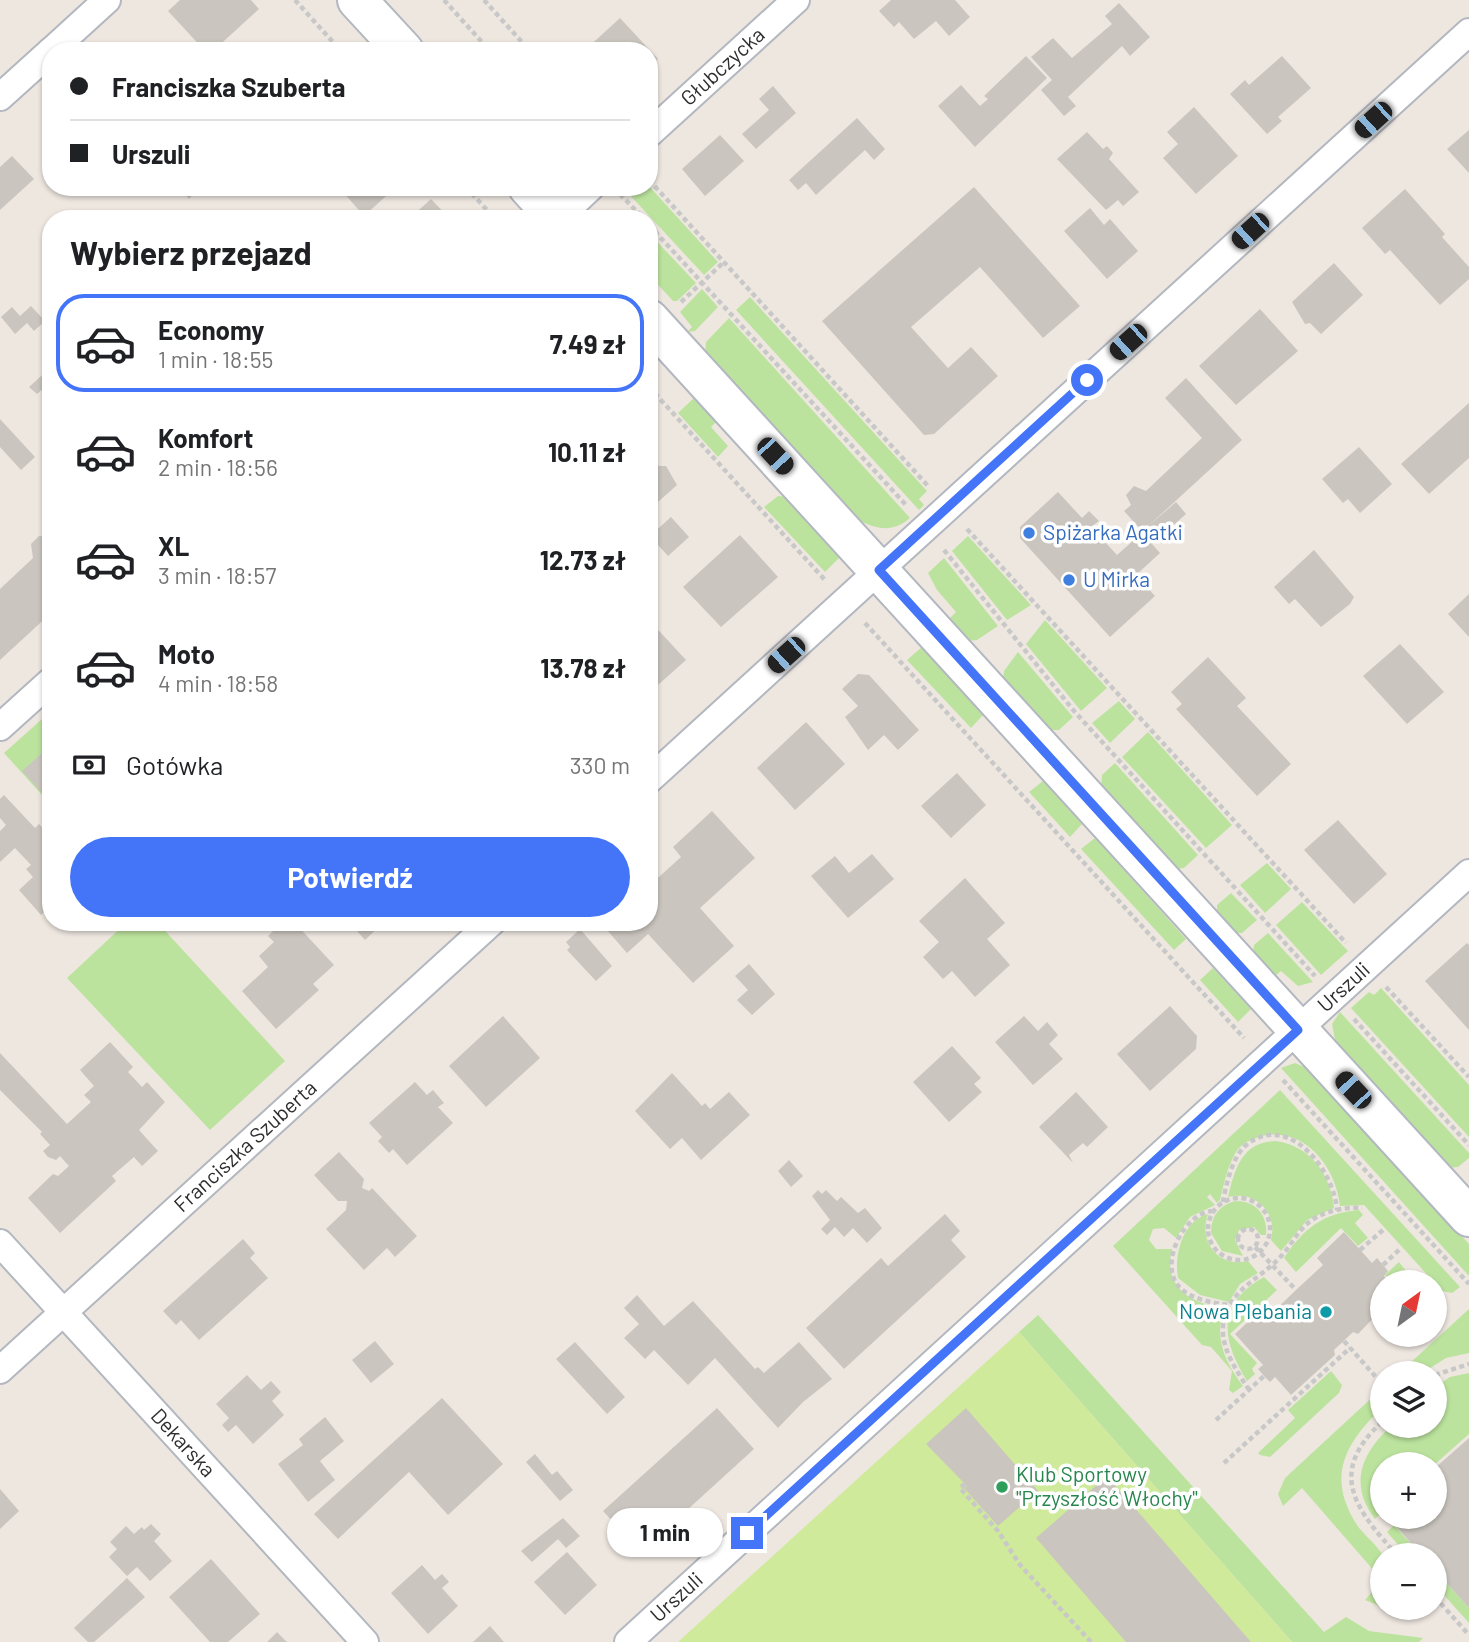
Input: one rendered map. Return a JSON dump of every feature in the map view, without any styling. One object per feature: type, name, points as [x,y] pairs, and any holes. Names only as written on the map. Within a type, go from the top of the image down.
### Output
[{"type":"street","points":[[61,42],[107,0]]},
{"type":"street","points":[[357,0],[396,42]]},
{"type":"street","name":"Głubczycka","points":[[658,126],[796,0]]},
{"type":"street","points":[[658,771],[1469,32]]},
{"type":"street","points":[[0,97],[42,59]]},
{"type":"street","points":[[536,196],[549,210]]},
{"type":"street","points":[[567,210],[581,196]]},
{"type":"street","points":[[661,315],[879,570],[1469,1217]]},
{"type":"street","points":[[0,727],[42,689]]},
{"type":"street","name":"Urszuli","points":[[628,1642],[1469,873]]},
{"type":"street","name":"Franciszka Szuberta","points":[[0,1370],[482,931]]},
{"type":"street","name":"Dekarska","points":[[0,1243],[365,1642]]},
{"type":"path","points":[[295,0],[333,42]]},
{"type":"path","points":[[444,0],[482,42]]},
{"type":"path","points":[[484,0],[522,42]]},
{"type":"path","points":[[658,190],[923,480],[934,497]]},
{"type":"path","points":[[475,196],[487,210]]},
{"type":"path","points":[[623,196],[636,210]]},
{"type":"path","points":[[658,235],[915,514]]},
{"type":"path","points":[[661,315],[724,262]]},
{"type":"path","points":[[658,397],[829,584]]},
{"type":"path","points":[[962,526],[969,530],[1354,952]]},
{"type":"path","points":[[961,538],[969,530]]},
{"type":"path","points":[[940,545],[1067,703],[1320,981]]},
{"type":"path","points":[[938,558],[953,545]]},
{"type":"path","points":[[858,615],[1248,1043]]},
{"type":"path","points":[[1381,981],[1469,1077]]},
{"type":"path","points":[[1345,1008],[1469,1145]]},
{"type":"path","points":[[1276,1073],[1469,1284]]},
{"type":"path","points":[[1223,1202],[1242,1150],[1253,1141],[1277,1138],[1303,1146],[1321,1163],[1334,1185],[1337,1210]]},
{"type":"path","points":[[1213,1210],[1207,1228],[1216,1250],[1237,1260],[1260,1252],[1270,1229],[1264,1211],[1254,1202],[1242,1198],[1223,1202],[1213,1210],[1201,1212],[1186,1226],[1173,1256],[1173,1272],[1177,1285],[1208,1302],[1230,1305]]},
{"type":"path","points":[[1249,1390],[1234,1365],[1223,1335],[1230,1305],[1242,1287],[1271,1264],[1308,1223],[1337,1210],[1362,1208]]},
{"type":"path","points":[[1250,1229],[1255,1232],[1259,1238],[1255,1247],[1249,1250],[1240,1246],[1240,1233],[1250,1229]]},
{"type":"path","points":[[1360,1250],[1383,1230]]},
{"type":"path","points":[[1255,1247],[1296,1290]]},
{"type":"path","points":[[1383,1265],[1400,1250]]},
{"type":"path","points":[[1343,1341],[1370,1370]]},
{"type":"path","points":[[1224,1462],[1350,1348]]},
{"type":"path","points":[[1447,1371],[1469,1363]]},
{"type":"path","points":[[1216,1420],[1264,1376]]},
{"type":"path","points":[[1370,1435],[1357,1450],[1351,1482],[1362,1514],[1387,1543]]},
{"type":"path","points":[[965,1484],[960,1488],[998,1531],[1020,1566],[1091,1642]]},
{"type":"path","points":[[1447,1610],[1469,1635]]},
{"type":"green space","points":[[631,196],[658,196],[718,262],[704,275],[658,225],[658,210],[644,210]]},
{"type":"green space","points":[[658,243],[696,283],[677,301],[673,301],[658,285]]},
{"type":"green space","points":[[702,289],[718,307],[695,331],[687,332],[692,327],[680,312]]},
{"type":"green space","points":[[750,297],[927,491],[919,499],[924,505],[919,510],[736,310]]},
{"type":"green space","points":[[729,318],[910,518],[898,526],[886,528],[860,521],[705,353],[706,342]]},
{"type":"green space","points":[[695,397],[717,421],[711,427],[728,446],[718,457],[678,413]]},
{"type":"green space","points":[[778,496],[788,497],[841,556],[825,572],[764,507]]},
{"type":"green space","points":[[968,536],[1031,605],[1007,620],[952,551]]},
{"type":"green space","points":[[944,558],[998,626],[977,640],[968,641],[948,620],[956,612],[937,590],[928,573]]},
{"type":"green space","points":[[1045,620],[1107,688],[1081,711],[1026,644]]},
{"type":"green space","points":[[922,647],[984,714],[971,728],[907,660]]},
{"type":"green space","points":[[1018,652],[1073,717],[1059,730],[1049,730],[1003,680],[1004,671]]},
{"type":"green space","points":[[1119,701],[1135,719],[1110,743],[1092,723]]},
{"type":"green space","points":[[42,719],[42,795],[4,753]]},
{"type":"green space","points":[[1148,732],[1232,825],[1206,848],[1122,757]]},
{"type":"green space","points":[[1115,763],[1198,855],[1184,868],[1176,869],[1101,788],[1102,775]]},
{"type":"green space","points":[[1043,781],[1082,824],[1070,837],[1029,792]]},
{"type":"green space","points":[[1095,838],[1186,939],[1174,950],[1081,849]]},
{"type":"green space","points":[[1267,863],[1291,889],[1265,913],[1240,885]]},
{"type":"green space","points":[[1231,893],[1257,920],[1242,933],[1234,933],[1217,914],[1217,905]]},
{"type":"green space","points":[[1302,902],[1348,951],[1321,975],[1276,925]]},
{"type":"green space","points":[[117,931],[165,931],[285,1061],[210,1130],[67,978]]},
{"type":"green space","points":[[1268,933],[1313,982],[1298,986],[1281,971],[1274,977],[1253,954],[1254,945]]},
{"type":"green space","points":[[1213,968],[1251,1009],[1238,1022],[1200,980]]},
{"type":"green space","points":[[1381,988],[1469,1085],[1469,1137],[1351,1008],[1369,992],[1374,995]]},
{"type":"green space","points":[[1340,1012],[1469,1153],[1469,1158],[1458,1167],[1448,1168],[1336,1045],[1332,1024]]},
{"type":"green space","points":[[1295,1063],[1309,1069],[1469,1244],[1469,1276],[1281,1068]]},
{"type":"green space","points":[[1280,1090],[1444,1270],[1423,1270],[1364,1205],[1340,1206],[1333,1179],[1326,1166],[1307,1146],[1282,1135],[1267,1135],[1251,1140],[1238,1149],[1220,1200],[1217,1203],[1210,1194],[1207,1197],[1215,1205],[1190,1217],[1176,1238],[1164,1228],[1153,1229],[1149,1240],[1156,1249],[1172,1249],[1172,1274],[1182,1291],[1190,1298],[1225,1308],[1220,1329],[1223,1349],[1243,1386],[1233,1393],[1229,1390],[1232,1371],[1211,1347],[1202,1345],[1113,1246]]},
{"type":"green space","points":[[1276,1141],[1299,1149],[1317,1164],[1329,1184],[1334,1208],[1307,1220],[1281,1251],[1271,1240],[1271,1221],[1263,1206],[1248,1197],[1228,1197],[1242,1158],[1255,1146]]},
{"type":"green space","points":[[1236,1201],[1255,1206],[1263,1215],[1266,1228],[1266,1235],[1261,1235],[1254,1227],[1239,1230],[1235,1240],[1243,1256],[1222,1251],[1211,1233],[1217,1212]]},
{"type":"green space","points":[[1359,1210],[1363,1215],[1355,1223],[1368,1238],[1358,1246],[1341,1228],[1296,1272],[1284,1258],[1315,1224],[1335,1215]]},
{"type":"green space","points":[[1208,1214],[1206,1234],[1213,1251],[1228,1261],[1248,1261],[1258,1273],[1240,1284],[1229,1302],[1200,1295],[1178,1278],[1177,1260],[1182,1240],[1192,1224]]},
{"type":"green space","points":[[1399,1262],[1405,1270],[1390,1270]]},
{"type":"green space","points":[[1447,1273],[1460,1287],[1452,1293],[1447,1292]]},
{"type":"green space","points":[[1264,1277],[1277,1290],[1230,1334],[1257,1363],[1252,1369],[1255,1374],[1247,1381],[1232,1351],[1228,1323],[1237,1299],[1248,1287]]},
{"type":"green space","points":[[1469,1309],[1469,1353],[1441,1361],[1412,1361],[1426,1348],[1447,1348],[1447,1329]]},
{"type":"green space","points":[[1038,1315],[1324,1632],[1346,1617],[1369,1631],[1423,1638],[1419,1642],[1292,1642],[1019,1332]]},
{"type":"green space","name":"Klub Sportowy \"Przyszłość Włochy\"","points":[[1019,1332],[1292,1642],[678,1642]]},
{"type":"green space","points":[[1331,1371],[1342,1385],[1339,1393],[1270,1457],[1260,1455],[1258,1453],[1295,1418],[1288,1410]]},
{"type":"green space","points":[[1469,1373],[1469,1434],[1447,1453],[1370,1452],[1370,1511],[1362,1494],[1361,1481],[1362,1470],[1372,1447],[1379,1438],[1447,1438],[1447,1379]]},
{"type":"green space","points":[[1370,1399],[1370,1420],[1350,1448],[1342,1476],[1348,1508],[1357,1525],[1373,1543],[1370,1543],[1370,1566],[1302,1488],[1283,1506],[1278,1494],[1285,1478]]},
{"type":"green space","points":[[1398,1529],[1410,1543],[1397,1543],[1387,1532]]},
{"type":"green space","points":[[1447,1583],[1469,1608],[1469,1623],[1447,1598]]},
{"type":"building","points":[[180,0],[251,0],[259,9],[223,42],[197,42],[168,11]]},
{"type":"building","points":[[891,0],[955,0],[970,17],[949,36],[936,21],[914,39],[899,22],[894,27],[879,11]]},
{"type":"building","points":[[1119,3],[1150,37],[1130,56],[1122,46],[1068,97],[1076,106],[1064,116],[1041,90],[1052,80],[1031,57],[1053,38],[1072,58],[1112,24],[1105,16]]},
{"type":"building","points":[[620,18],[642,42],[594,42]]},
{"type":"building","points":[[1026,56],[1047,78],[975,147],[938,106],[961,85],[980,106],[988,99],[984,96]]},
{"type":"building","points":[[1282,56],[1311,88],[1278,117],[1282,121],[1267,134],[1230,94],[1245,80],[1249,85]]},
{"type":"building","points":[[773,86],[796,113],[756,149],[742,134],[769,110],[759,99]]},
{"type":"building","points":[[1194,107],[1238,156],[1196,194],[1163,158],[1178,144],[1167,132]]},
{"type":"building","points":[[857,118],[885,149],[874,160],[865,150],[816,195],[806,183],[798,190],[789,180]]},
{"type":"building","points":[[1469,130],[1469,173],[1447,149]]},
{"type":"building","points":[[1087,132],[1103,149],[1107,146],[1113,153],[1109,159],[1139,192],[1123,206],[1118,200],[1106,210],[1057,159]]},
{"type":"building","points":[[720,135],[744,161],[705,196],[682,169]]},
{"type":"building","points":[[12,156],[34,179],[0,210],[0,167]]},
{"type":"building","points":[[974,187],[1080,306],[1043,338],[980,267],[911,327],[948,368],[971,347],[998,376],[934,434],[924,435],[822,321]]},
{"type":"building","points":[[1405,189],[1445,234],[1442,237],[1469,267],[1469,279],[1440,305],[1390,250],[1385,254],[1362,228]]},
{"type":"building","points":[[346,196],[386,196],[371,210],[359,210]]},
{"type":"building","points":[[431,199],[441,210],[419,210]]},
{"type":"building","points":[[1090,208],[1104,225],[1110,219],[1138,251],[1107,279],[1064,231]]},
{"type":"building","points":[[1334,263],[1363,295],[1321,334],[1310,323],[1305,324],[1292,302]]},
{"type":"building","points":[[31,306],[42,318],[42,324],[34,331],[27,323],[15,334],[1,317],[12,307],[20,316]]},
{"type":"building","points":[[1260,309],[1298,351],[1236,405],[1199,366]]},
{"type":"building","points":[[42,375],[42,390],[37,394],[29,387]]},
{"type":"building","points":[[1186,378],[1242,440],[1145,529],[1176,502],[1186,514],[1152,544],[1160,553],[1136,575],[1155,596],[1110,637],[1020,538],[1020,527],[1058,492],[1082,518],[1089,511],[1099,521],[1091,527],[1117,555],[1143,532],[1124,511],[1131,505],[1126,495],[1134,486],[1146,491],[1202,438],[1165,398]]},
{"type":"building","points":[[1469,403],[1469,458],[1429,494],[1401,464]]},
{"type":"building","points":[[0,419],[35,457],[21,470],[0,447]]},
{"type":"building","points":[[1359,447],[1392,484],[1360,513],[1348,499],[1343,503],[1322,479]]},
{"type":"building","points":[[658,465],[666,466],[677,485],[658,502]]},
{"type":"building","points":[[671,517],[689,537],[668,556],[658,545],[658,529]]},
{"type":"building","points":[[740,535],[778,577],[721,627],[683,587]]},
{"type":"building","points":[[42,536],[42,621],[0,660],[0,589],[33,558],[31,544]]},
{"type":"building","points":[[1314,550],[1354,597],[1350,604],[1321,627],[1295,599],[1289,604],[1274,587]]},
{"type":"building","points":[[1469,594],[1469,637],[1448,614]]},
{"type":"building","points":[[658,630],[686,660],[658,685]]},
{"type":"building","points":[[1400,644],[1444,692],[1407,724],[1363,676]]},
{"type":"building","points":[[1208,657],[1246,698],[1237,706],[1291,764],[1257,796],[1176,709],[1182,704],[1171,692]]},
{"type":"building","points":[[858,674],[869,675],[919,730],[898,750],[884,735],[868,750],[845,717],[858,706],[842,689]]},
{"type":"building","points":[[806,722],[845,764],[795,810],[757,768]]},
{"type":"building","points":[[42,753],[42,793],[22,771]]},
{"type":"building","points":[[957,773],[986,805],[951,838],[921,806]]},
{"type":"building","points":[[4,795],[35,828],[39,824],[42,827],[41,915],[19,890],[33,877],[26,869],[31,865],[15,848],[0,862],[0,831],[6,825],[0,818],[0,799]]},
{"type":"building","points":[[712,811],[755,858],[700,908],[734,946],[693,983],[648,934],[627,953],[608,931],[658,931],[658,878],[681,857],[673,847]]},
{"type":"building","points":[[1338,820],[1387,874],[1354,904],[1304,850]]},
{"type":"building","points":[[872,854],[894,879],[848,918],[811,876],[835,856],[849,873]]},
{"type":"building","points":[[965,878],[1005,923],[987,939],[1010,965],[975,997],[952,971],[943,979],[923,957],[939,942],[919,921]]},
{"type":"building","points":[[273,931],[302,931],[334,965],[313,984],[319,990],[276,1029],[242,991],[268,967],[259,956],[274,942],[268,936]]},
{"type":"building","points":[[357,931],[375,931],[365,940]]},
{"type":"building","points":[[578,931],[582,931],[612,966],[596,981],[567,950],[570,947],[566,942]]},
{"type":"building","points":[[1467,943],[1469,945],[1469,1030],[1425,981]]},
{"type":"building","points":[[749,964],[775,994],[752,1015],[737,1000],[748,990],[735,976]]},
{"type":"building","points":[[1170,1006],[1197,1036],[1196,1049],[1150,1091],[1117,1054]]},
{"type":"building","points":[[503,1016],[540,1058],[486,1107],[449,1066]]},
{"type":"building","points":[[1024,1016],[1038,1031],[1047,1022],[1058,1035],[1049,1044],[1063,1059],[1033,1085],[995,1042]]},
{"type":"building","points":[[110,1042],[133,1067],[128,1072],[142,1087],[147,1082],[165,1102],[139,1130],[158,1151],[142,1166],[134,1157],[112,1176],[116,1181],[60,1233],[28,1198],[53,1174],[58,1176],[69,1166],[60,1156],[56,1160],[48,1157],[43,1151],[50,1145],[40,1134],[42,1132],[0,1090],[0,1053],[67,1124],[91,1102],[84,1095],[94,1086],[80,1070]]},
{"type":"building","points":[[952,1046],[981,1078],[974,1084],[982,1092],[949,1122],[913,1082]]},
{"type":"building","points":[[672,1073],[702,1106],[705,1103],[710,1109],[729,1092],[750,1115],[701,1160],[682,1138],[670,1149],[635,1111]]},
{"type":"building","points":[[415,1082],[427,1095],[433,1090],[444,1103],[438,1107],[453,1123],[407,1165],[393,1149],[389,1153],[378,1141],[382,1137],[369,1123]]},
{"type":"building","points":[[1076,1092],[1108,1127],[1087,1147],[1083,1143],[1069,1155],[1073,1163],[1039,1127]]},
{"type":"building","points":[[339,1152],[364,1179],[362,1188],[369,1191],[372,1188],[417,1236],[395,1257],[387,1248],[364,1270],[326,1229],[346,1210],[347,1201],[338,1201],[314,1175]]},
{"type":"building","points":[[789,1160],[803,1176],[791,1187],[778,1171]]},
{"type":"building","points":[[818,1190],[822,1194],[826,1190],[837,1201],[841,1197],[858,1213],[865,1208],[882,1228],[867,1243],[853,1228],[844,1237],[835,1227],[827,1235],[821,1229],[830,1220],[812,1196]]},
{"type":"building","points":[[945,1214],[960,1231],[951,1240],[966,1257],[844,1369],[806,1328],[881,1258],[888,1266]]},
{"type":"building","name":"Nowa Plebania","points":[[1344,1232],[1372,1263],[1377,1258],[1387,1270],[1370,1270],[1370,1322],[1358,1334],[1353,1332],[1334,1350],[1335,1355],[1291,1395],[1275,1377],[1270,1382],[1264,1376],[1258,1369],[1263,1365],[1235,1334],[1262,1309],[1269,1316],[1323,1265],[1317,1258]]},
{"type":"building","points":[[243,1239],[255,1253],[250,1258],[268,1278],[199,1340],[181,1320],[176,1325],[163,1311]]},
{"type":"building","points":[[637,1295],[664,1326],[693,1301],[755,1369],[758,1367],[764,1373],[799,1342],[832,1379],[803,1402],[778,1428],[715,1358],[688,1385],[654,1350],[645,1359],[624,1338],[639,1324],[624,1308]]},
{"type":"building","points":[[375,1341],[394,1364],[371,1383],[352,1360]]},
{"type":"building","points":[[575,1342],[625,1397],[607,1414],[556,1359]]},
{"type":"building","points":[[247,1375],[261,1390],[271,1381],[281,1392],[272,1401],[284,1415],[253,1444],[236,1425],[228,1432],[222,1425],[229,1418],[216,1404]]},
{"type":"building","points":[[442,1398],[503,1464],[448,1515],[409,1472],[338,1539],[314,1514]]},
{"type":"building","points":[[717,1408],[754,1449],[641,1552],[603,1511]]},
{"type":"building","points":[[966,1408],[1038,1491],[998,1526],[964,1488],[967,1486],[926,1444]]},
{"type":"building","points":[[325,1417],[344,1441],[320,1461],[335,1480],[308,1502],[278,1464],[303,1445],[299,1439]]},
{"type":"building","points":[[1469,1438],[1469,1608],[1447,1583],[1447,1543],[1411,1543],[1398,1529],[1447,1529],[1447,1457]]},
{"type":"building","points":[[535,1454],[552,1475],[557,1471],[573,1490],[560,1501],[526,1462]]},
{"type":"building","points":[[1107,1476],[1251,1642],[1126,1642],[1036,1538]]},
{"type":"building","points":[[0,1489],[19,1511],[0,1529]]},
{"type":"building","points":[[563,1518],[580,1536],[566,1548],[558,1539],[532,1562],[521,1551]]},
{"type":"building","points":[[151,1524],[161,1534],[154,1541],[172,1561],[150,1581],[137,1567],[127,1576],[109,1557],[117,1549],[110,1542],[126,1526],[134,1534]]},
{"type":"building","points":[[567,1552],[597,1585],[565,1615],[534,1582]]},
{"type":"building","points":[[211,1559],[260,1614],[228,1642],[210,1642],[169,1597]]},
{"type":"building","points":[[422,1565],[435,1580],[442,1574],[449,1582],[442,1588],[458,1606],[428,1634],[391,1593]]},
{"type":"building","points":[[127,1578],[145,1597],[94,1642],[88,1642],[74,1628]]},
{"type":"building","points":[[490,1626],[504,1642],[473,1642]]},
{"type":"building","points":[[277,1632],[287,1642],[267,1642]]},
{"type":"place","name":"Spiżarka Agatki","points":[[1029,533]]},
{"type":"place","name":"U Mirka","points":[[1069,580]]},
{"type":"place","name":"Nowa Plebania","points":[[1326,1312]]},
{"type":"place","name":"Klub Sportowy \"Przyszłość Włochy\"","points":[[1002,1487]]},
{"type":"route","points":[[747,1533],[1298,1030],[879,570],[1087,380]]}]
